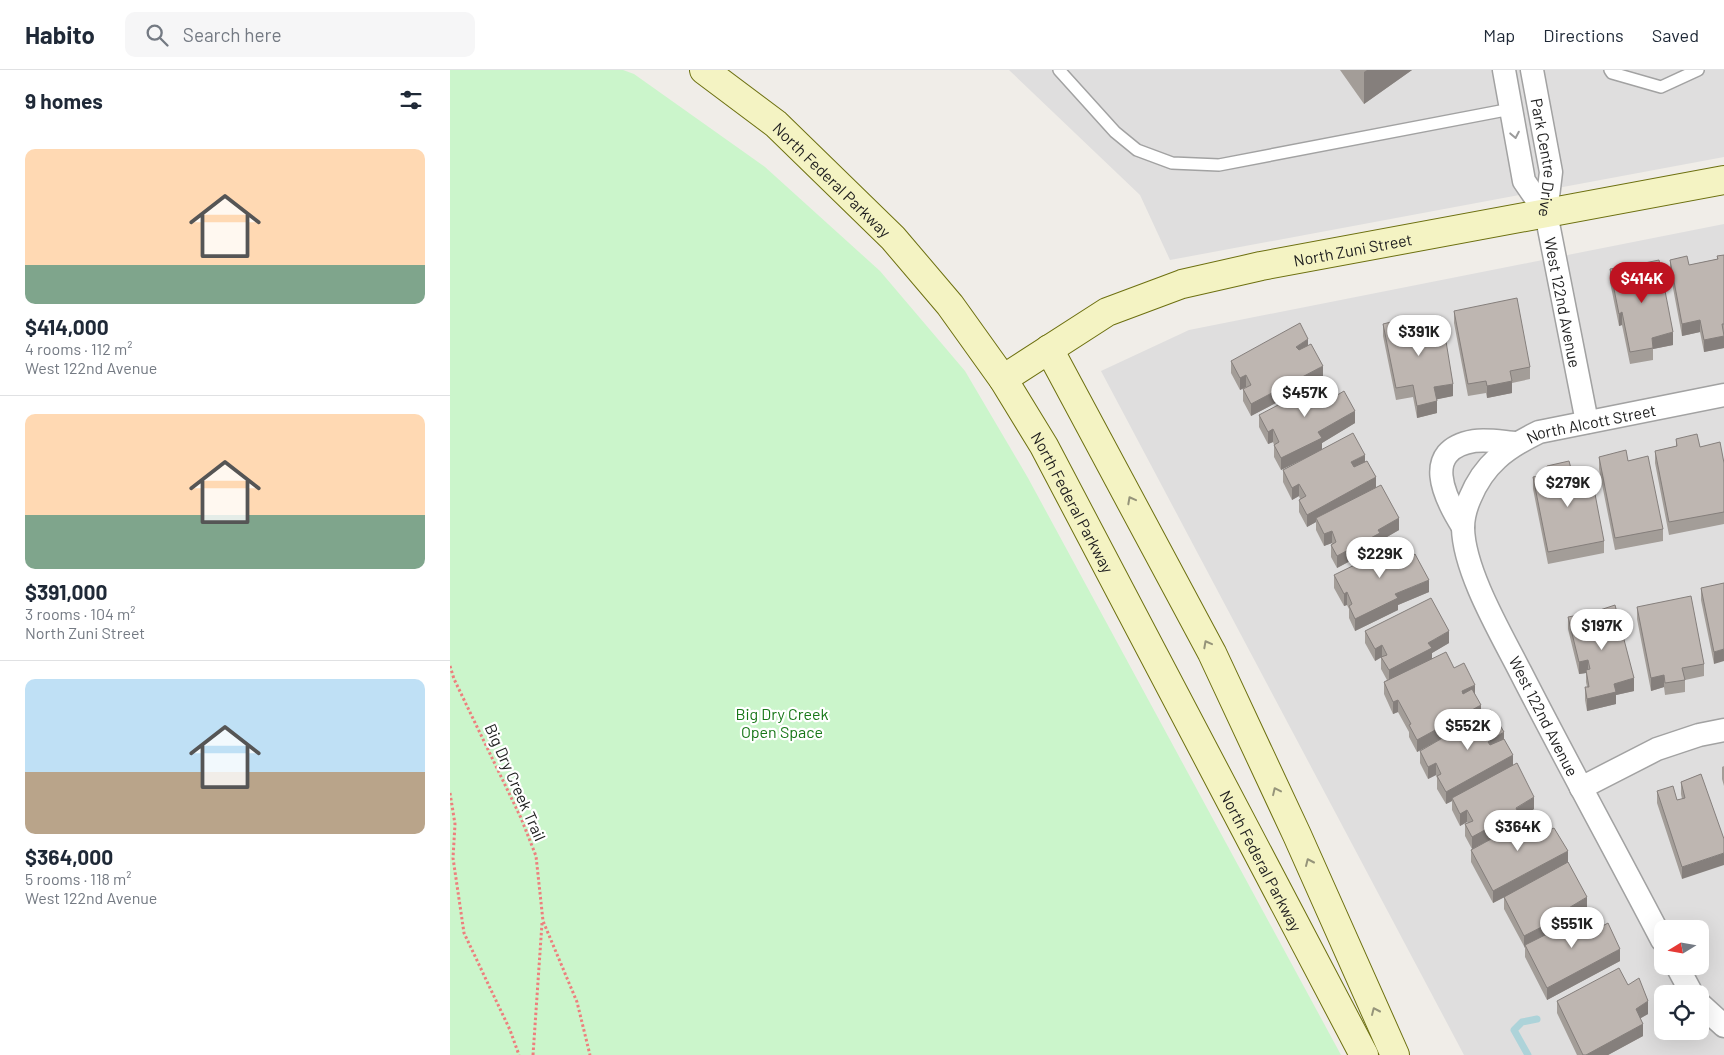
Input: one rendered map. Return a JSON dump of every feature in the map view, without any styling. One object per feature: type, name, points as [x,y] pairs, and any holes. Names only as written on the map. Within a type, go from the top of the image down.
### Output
[{"type":"main road","name":"North Federal Parkway","points":[[704,70],[776,124],[893,238],[950,305],[1003,379],[1044,446],[1364,1055]]},
{"type":"main road","name":"North Zuni Street","points":[[1003,379],[1107,312],[1182,284],[1261,266],[1724,180]]},
{"type":"main road","points":[[1049,348],[1212,653],[1297,835],[1396,1055]]},
{"type":"street","name":"Park Centre Drive","points":[[1504,70],[1524,181],[1546,213]]},
{"type":"street","name":"Park Centre Drive","points":[[1532,70],[1551,172],[1546,213]]},
{"type":"street","name":"West 122nd Avenue","points":[[1546,213],[1587,422]]},
{"type":"street","name":"North Alcott Street","points":[[1476,483],[1485,470],[1517,443],[1539,432],[1724,395]]},
{"type":"street","points":[[1463,527],[1450,506],[1444,490],[1441,473],[1443,460],[1455,447],[1476,440],[1517,443]]},
{"type":"street","name":"West 122nd Avenue","points":[[1476,483],[1467,505],[1463,527],[1468,562],[1491,612],[1581,788],[1654,925]]},
{"type":"street","points":[[1581,788],[1656,750],[1699,735],[1724,730]]},
{"type":"street","points":[[1709,1012],[1724,1026]]},
{"type":"lane","points":[[1059,70],[1115,132],[1137,150],[1172,163],[1219,165],[1511,109]]},
{"type":"lane","points":[[1610,70],[1612,73],[1661,87],[1698,70]]},
{"type":"path","name":"Big Dry Creek Trail","points":[[450,666],[454,679],[521,818],[536,856],[542,921],[577,1002],[590,1055]]},
{"type":"path","points":[[450,672],[454,679]]},
{"type":"path","points":[[450,793],[455,824],[453,858],[464,933],[510,1030],[519,1055]]},
{"type":"path","points":[[533,1055],[542,921]]},
{"type":"shaded area","points":[[1009,70],[1724,70],[1724,157],[1170,260],[1140,195]]},
{"type":"shaded area","points":[[1724,224],[1724,1055],[1464,1055],[1101,371],[1189,330]]},
{"type":"green space","name":"Big Dry Creek Open Space","points":[[450,70],[623,70],[634,74],[765,167],[880,271],[965,371],[1028,478],[1341,1055],[450,1055]]},
{"type":"building","points":[[1724,255],[1724,324],[1722,324],[1724,336],[1704,340],[1700,320],[1682,324],[1670,260],[1687,256],[1689,265],[1718,259],[1717,256]]},
{"type":"building","points":[[1659,260],[1673,332],[1652,338],[1653,348],[1630,352],[1622,312],[1619,314],[1610,269],[1627,266],[1628,271],[1642,268],[1640,264]]},
{"type":"building","points":[[1517,298],[1530,367],[1510,371],[1512,381],[1487,386],[1486,381],[1468,384],[1454,311]]},
{"type":"building","points":[[1442,317],[1453,384],[1434,387],[1437,401],[1417,406],[1413,385],[1396,388],[1383,324],[1399,320],[1400,325]]},
{"type":"building","points":[[1300,323],[1308,339],[1296,347],[1299,350],[1311,344],[1323,366],[1251,404],[1243,389],[1251,385],[1246,375],[1240,378],[1231,361]]},
{"type":"building","points":[[1324,381],[1334,397],[1344,391],[1355,411],[1318,432],[1322,438],[1281,458],[1274,445],[1279,442],[1273,429],[1268,432],[1259,415]]},
{"type":"building","points":[[1353,433],[1365,455],[1351,462],[1354,467],[1367,461],[1376,477],[1307,515],[1299,500],[1306,496],[1299,484],[1292,488],[1283,470]]},
{"type":"building","points":[[1697,434],[1700,447],[1720,442],[1724,463],[1724,512],[1669,522],[1655,451],[1677,446],[1676,439]]},
{"type":"building","points":[[1626,450],[1628,461],[1648,456],[1663,529],[1615,538],[1599,457]]},
{"type":"building","points":[[1569,461],[1572,472],[1590,468],[1604,541],[1548,552],[1533,477],[1548,474],[1547,466]]},
{"type":"building","points":[[1381,485],[1399,518],[1378,530],[1380,533],[1337,556],[1331,545],[1336,542],[1332,531],[1324,534],[1316,518]]},
{"type":"building","points":[[1400,543],[1409,558],[1415,554],[1429,580],[1395,594],[1398,598],[1355,619],[1349,606],[1352,604],[1347,592],[1344,594],[1334,575]]},
{"type":"building","points":[[1724,583],[1724,649],[1714,652],[1701,588]]},
{"type":"building","points":[[1691,596],[1704,664],[1682,668],[1685,680],[1665,683],[1664,675],[1651,678],[1637,607]]},
{"type":"building","points":[[1431,598],[1449,631],[1428,643],[1432,648],[1389,670],[1381,657],[1387,655],[1382,645],[1375,649],[1365,631]]},
{"type":"building","points":[[1615,605],[1634,678],[1614,684],[1616,692],[1587,699],[1585,687],[1589,687],[1586,670],[1590,669],[1588,660],[1579,662],[1568,617],[1584,614],[1585,617],[1598,614],[1597,611]]},
{"type":"building","points":[[1446,652],[1454,668],[1464,663],[1475,685],[1462,691],[1463,694],[1472,689],[1481,705],[1417,740],[1398,700],[1393,702],[1384,682]]},
{"type":"building","points":[[1491,710],[1504,732],[1488,742],[1490,745],[1504,739],[1513,755],[1446,792],[1437,776],[1441,774],[1436,763],[1428,767],[1420,751]]},
{"type":"building","points":[[1517,763],[1534,797],[1516,808],[1518,812],[1472,837],[1465,824],[1473,821],[1467,810],[1460,814],[1452,798]]},
{"type":"building","points":[[1701,774],[1724,839],[1724,853],[1682,867],[1657,791],[1673,786],[1677,800],[1685,798],[1681,782]]},
{"type":"building","points":[[1535,815],[1545,832],[1554,828],[1568,851],[1493,891],[1471,850]]},
{"type":"building","points":[[1568,862],[1587,897],[1567,909],[1569,913],[1524,936],[1504,897]]},
{"type":"building","points":[[1591,912],[1599,928],[1608,923],[1620,949],[1547,988],[1525,945]]},
{"type":"building","points":[[1619,968],[1628,985],[1639,978],[1648,1001],[1636,1009],[1643,1024],[1583,1055],[1557,1001]]},
{"type":"waterway","points":[[1528,1055],[1514,1030],[1522,1022],[1537,1019]]}]
